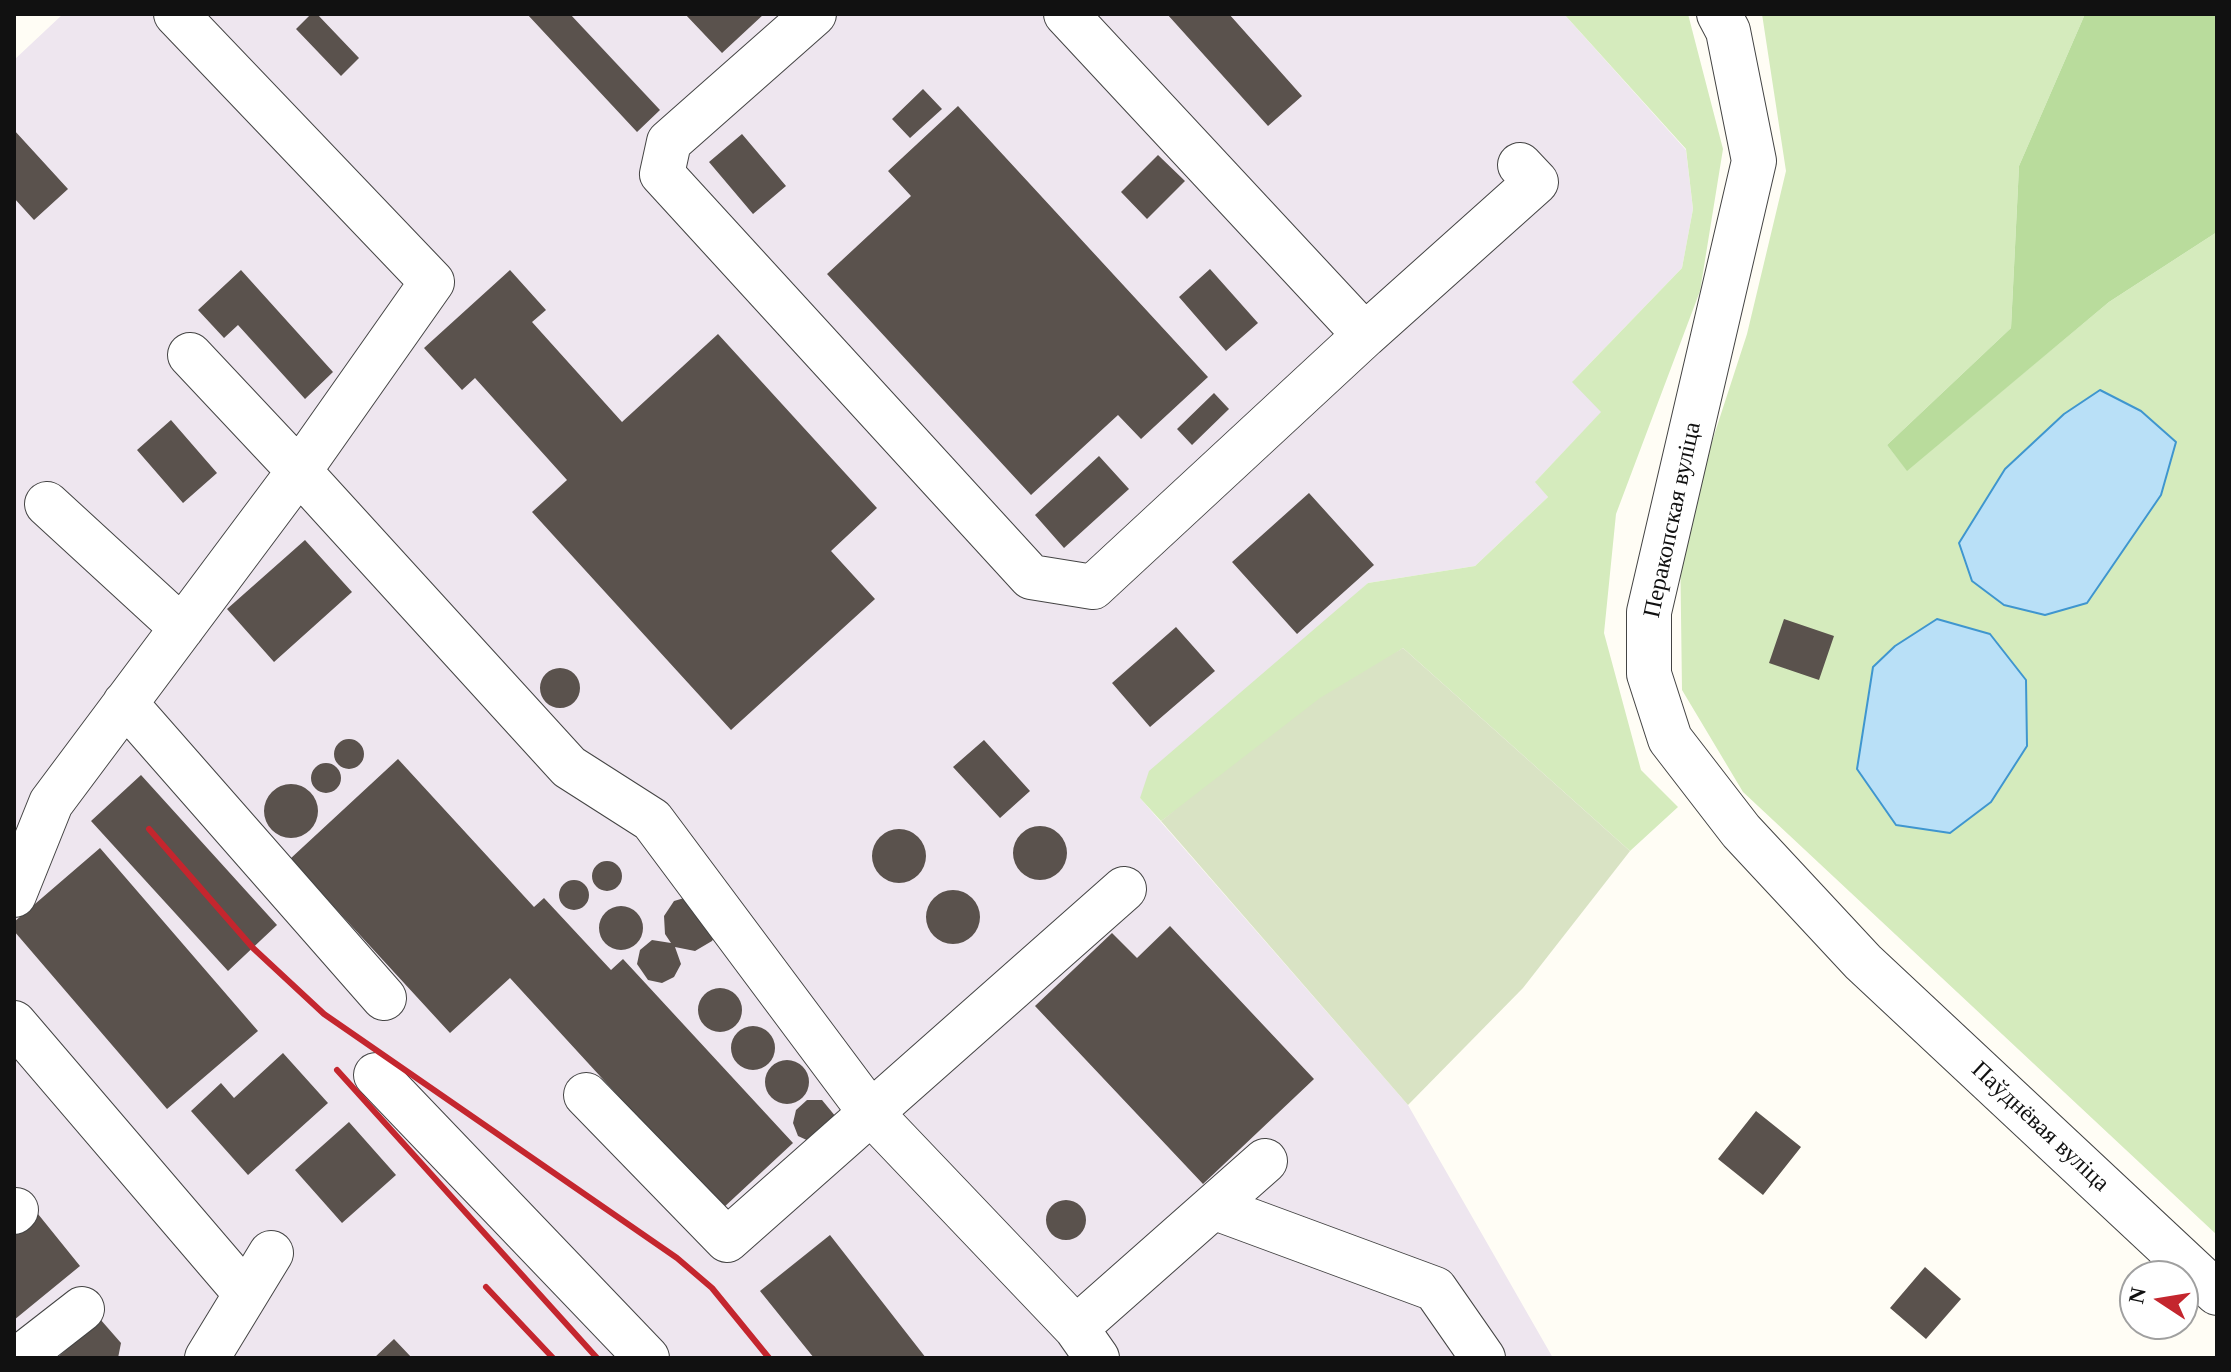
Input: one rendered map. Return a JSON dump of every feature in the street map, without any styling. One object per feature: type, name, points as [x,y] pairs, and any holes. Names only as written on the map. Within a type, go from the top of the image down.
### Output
[{"type":"street","points":[[14,895],[51,803],[299,471],[432,282],[176,14]]},
{"type":"street","points":[[814,14],[669,142],[662,174],[1031,577],[1093,587],[1365,335],[1536,182],[1520,165]]},
{"type":"street","points":[[1066,14],[1365,335]]},
{"type":"street","name":"Перакопская вуліца","points":[[1719,14],[1728,31],[1754,161],[1649,612],[1649,674],[1670,739],[1741,831],[1863,962]]},
{"type":"street","points":[[190,355],[569,767],[652,820],[870,1112],[1086,1343],[1213,1207],[1265,1161]]},
{"type":"street","points":[[47,504],[182,628]]},
{"type":"street","points":[[125,703],[384,998]]},
{"type":"street","points":[[586,1095],[727,1240],[1124,889]]},
{"type":"street","name":"Паўднёвая вуліца","points":[[1863,962],[2217,1293]]},
{"type":"street","points":[[14,1023],[246,1294]]},
{"type":"street","points":[[376,1075],[647,1358]]},
{"type":"street","points":[[1213,1207],[1435,1289],[1483,1358]]},
{"type":"street","points":[[207,1358],[271,1253]]},
{"type":"street","points":[[19,1358],[82,1309]]},
{"type":"shaded area","points":[[63,14],[1564,14],[1686,150],[1693,209],[1682,268],[1573,381],[1602,412],[1536,481],[1548,497],[1475,566],[1368,583],[1140,798],[1408,1105],[1553,1358],[14,1358],[14,60]]},
{"type":"green space","points":[[1564,14],[1688,14],[1723,149],[1700,291],[1616,514],[1604,633],[1641,770],[1678,807],[1630,851],[1403,648],[1161,821],[1140,798],[1149,771],[1368,583],[1475,566],[1548,497],[1535,482],[1601,412],[1572,382],[1682,268],[1693,209],[1686,149]]},
{"type":"green space","points":[[1762,14],[2085,14],[2019,166],[2011,328],[1887,445],[1907,470],[2109,302],[2217,232],[2217,1235],[1743,792],[1682,690],[1680,540],[1747,334],[1786,171]]},
{"type":"green space","points":[[2085,14],[2217,14],[2217,232],[2109,302],[1907,471],[1887,445],[2011,328],[2019,166]]},
{"type":"green space","points":[[1403,648],[1630,851],[1523,988],[1408,1105],[1161,821],[1320,698]]},
{"type":"water","points":[[2100,390],[2141,411],[2176,442],[2161,495],[2087,603],[2045,615],[2004,605],[1972,581],[1959,543],[2005,469],[2064,414]]},
{"type":"water","points":[[1937,619],[1990,634],[2026,680],[2027,746],[1991,802],[1950,833],[1896,825],[1857,769],[1873,667],[1895,646]]},
{"type":"building","points":[[311,14],[317,14],[359,58],[341,76],[296,29]]},
{"type":"building","points":[[527,14],[570,14],[660,110],[637,132]]},
{"type":"building","points":[[685,14],[764,14],[722,53]]},
{"type":"building","points":[[1167,14],[1229,14],[1302,96],[1268,126]]},
{"type":"building","points":[[923,89],[942,109],[910,138],[892,119]]},
{"type":"building","points":[[958,106],[1208,377],[1141,439],[1118,415],[1031,495],[827,274],[911,196],[888,171]]},
{"type":"building","points":[[14,130],[68,189],[34,220],[14,198]]},
{"type":"building","points":[[742,134],[786,186],[753,214],[709,162]]},
{"type":"building","points":[[1158,155],[1185,181],[1147,219],[1121,192]]},
{"type":"building","points":[[1210,269],[1258,323],[1226,351],[1179,297]]},
{"type":"building","points":[[241,270],[333,372],[305,399],[238,325],[224,338],[198,310]]},
{"type":"building","points":[[510,270],[546,310],[532,322],[622,422],[718,334],[877,508],[831,551],[875,599],[731,730],[532,512],[567,480],[475,378],[462,390],[424,348]]},
{"type":"building","points":[[1214,393],[1229,409],[1192,445],[1177,429]]},
{"type":"building","points":[[171,420],[217,473],[183,503],[137,450]]},
{"type":"building","points":[[1099,456],[1129,489],[1064,548],[1035,515]]},
{"type":"building","points":[[1309,493],[1374,565],[1297,634],[1232,562]]},
{"type":"building","points":[[305,540],[352,592],[274,662],[227,609]]},
{"type":"building","points":[[1784,619],[1834,636],[1819,680],[1769,663]]},
{"type":"building","points":[[1176,627],[1215,671],[1150,727],[1112,683]]},
{"type":"building","points":[[560,668],[574,674],[580,688],[574,702],[560,708],[546,702],[540,688],[546,674]]},
{"type":"building","points":[[349,739],[355,740],[363,748],[363,760],[355,768],[349,769],[343,768],[335,760],[334,754],[335,748],[343,740]]},
{"type":"building","points":[[984,740],[1030,791],[1000,818],[953,767]]},
{"type":"building","points":[[398,759],[534,907],[544,898],[611,970],[623,959],[793,1143],[722,1209],[510,978],[450,1033],[290,859]]},
{"type":"building","points":[[326,763],[332,764],[340,772],[340,784],[332,792],[326,793],[320,792],[312,784],[311,778],[312,772],[320,764]]},
{"type":"building","points":[[141,775],[277,925],[228,971],[91,821]]},
{"type":"building","points":[[291,784],[310,792],[318,811],[310,830],[291,838],[272,830],[264,811],[272,792]]},
{"type":"building","points":[[1040,826],[1059,834],[1067,853],[1059,872],[1040,880],[1021,872],[1013,853],[1021,834]]},
{"type":"building","points":[[899,829],[918,837],[926,856],[918,875],[899,883],[880,875],[872,856],[880,837]]},
{"type":"building","points":[[100,848],[258,1031],[167,1109],[14,931],[14,922]]},
{"type":"building","points":[[607,861],[613,862],[621,870],[621,882],[613,890],[607,891],[601,890],[593,882],[592,876],[593,870],[601,862]]},
{"type":"building","points":[[574,880],[580,881],[588,889],[588,901],[580,909],[574,910],[568,909],[560,901],[559,895],[560,889],[568,881]]},
{"type":"building","points":[[953,890],[972,898],[980,917],[972,936],[953,944],[934,936],[926,917],[934,898]]},
{"type":"building","points":[[691,896],[717,933],[712,941],[695,951],[675,947],[681,964],[674,977],[662,983],[648,980],[637,964],[640,950],[652,940],[671,943],[665,934],[664,916],[674,901]]},
{"type":"building","points":[[621,906],[636,913],[643,928],[636,943],[621,950],[606,943],[599,928],[606,913]]},
{"type":"building","points":[[1170,926],[1314,1079],[1203,1184],[1035,1006],[1112,933],[1137,958]]},
{"type":"building","points":[[720,988],[735,995],[742,1010],[735,1025],[720,1032],[705,1025],[698,1010],[705,995]]},
{"type":"building","points":[[753,1026],[768,1033],[775,1048],[768,1063],[753,1070],[738,1063],[731,1048],[738,1033]]},
{"type":"building","points":[[283,1053],[328,1103],[248,1175],[191,1111],[221,1083],[234,1098]]},
{"type":"building","points":[[787,1060],[802,1067],[809,1082],[802,1097],[787,1104],[772,1097],[765,1082],[772,1067]]},
{"type":"building","points":[[807,1100],[822,1100],[836,1117],[811,1142],[798,1136],[793,1123],[796,1110]]},
{"type":"building","points":[[1756,1111],[1801,1147],[1763,1195],[1718,1159]]},
{"type":"building","points":[[349,1122],[396,1175],[342,1223],[295,1170]]},
{"type":"building","points":[[1066,1200],[1080,1206],[1086,1220],[1080,1234],[1066,1240],[1052,1234],[1046,1220],[1052,1206]]},
{"type":"building","points":[[38,1214],[80,1266],[14,1320],[14,1234]]},
{"type":"building","points":[[830,1235],[926,1358],[814,1358],[760,1291]]},
{"type":"building","points":[[1925,1267],[1961,1299],[1926,1339],[1890,1308]]},
{"type":"building","points":[[100,1319],[121,1343],[118,1358],[57,1358]]},
{"type":"building","points":[[394,1339],[412,1358],[374,1358]]},
{"type":"railway","points":[[149,829],[253,948],[324,1014],[677,1258],[712,1288],[769,1358]]},
{"type":"railway","points":[[337,1070],[597,1358]]},
{"type":"railway","points":[[486,1287],[553,1358]]}]
